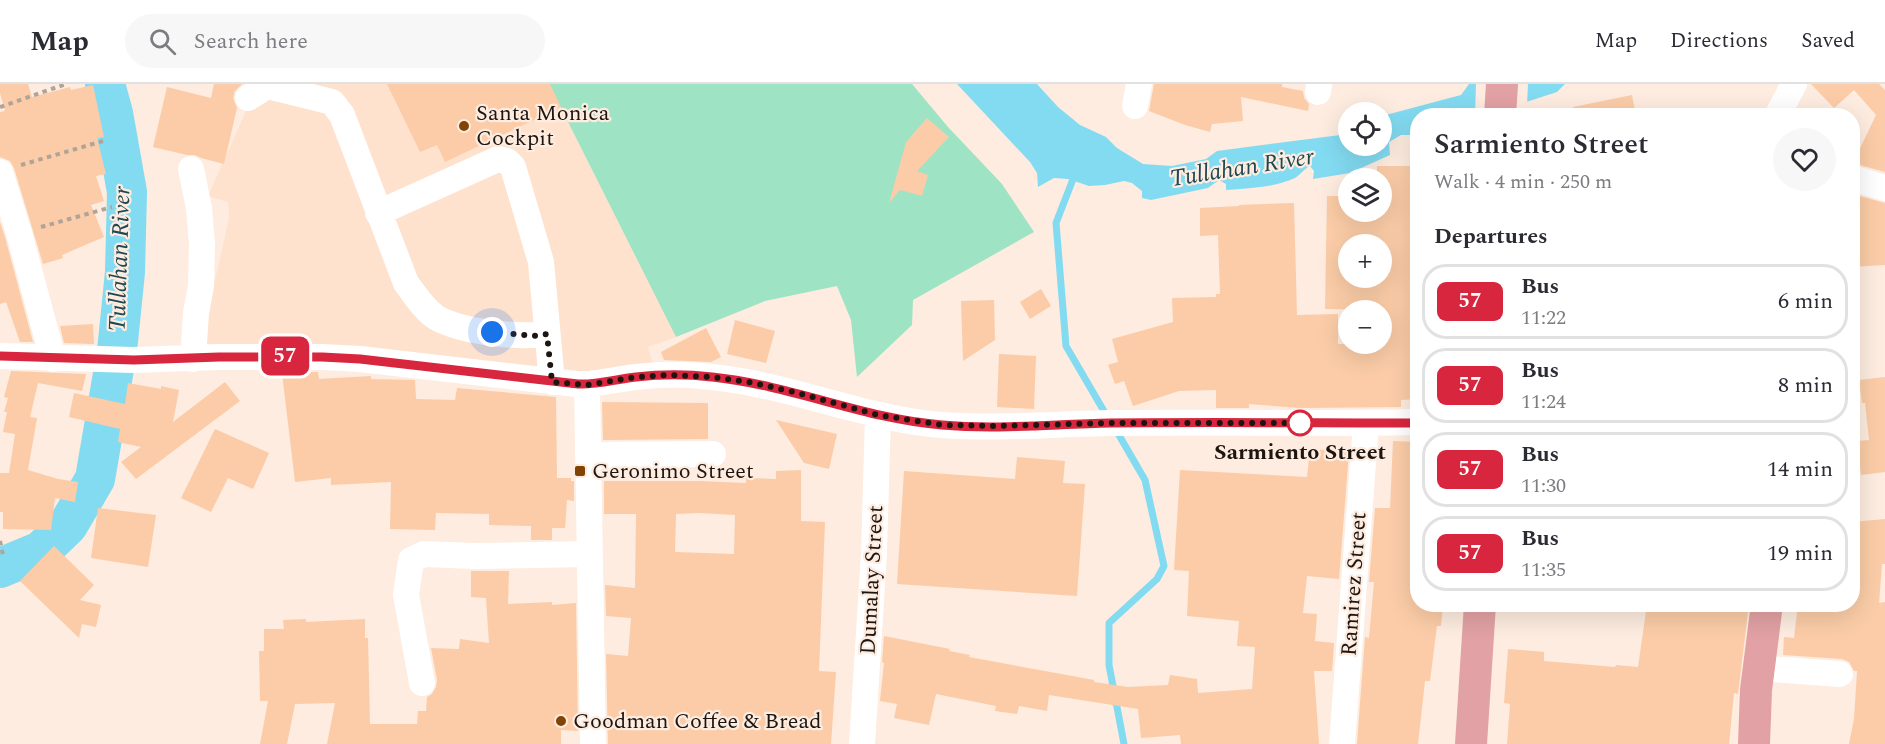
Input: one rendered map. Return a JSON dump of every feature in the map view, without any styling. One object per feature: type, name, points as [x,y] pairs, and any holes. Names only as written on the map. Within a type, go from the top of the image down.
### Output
[{"type":"main road","points":[[1500,108],[1502,84]]},
{"type":"main road","points":[[1471,744],[1479,612]]},
{"type":"main road","points":[[1754,744],[1758,668],[1766,612]]},
{"type":"street","points":[[1781,108],[1794,84]]},
{"type":"street","points":[[248,98],[267,86],[332,102],[342,115],[406,283],[418,300],[436,317],[459,326],[492,332],[534,336],[547,334]]},
{"type":"street","points":[[378,213],[498,159],[507,161],[513,167],[541,262],[552,382]]},
{"type":"street","points":[[191,169],[199,208],[202,244],[201,286],[196,313],[193,359]]},
{"type":"street","points":[[6,170],[19,233],[53,358]]},
{"type":"street","points":[[1860,180],[1885,188]]},
{"type":"street","points":[[0,363],[0,356],[108,360],[331,357],[587,385],[647,376],[712,377],[787,391],[878,415],[942,425],[1410,423]]},
{"type":"street","points":[[587,385],[592,744]]},
{"type":"street","name":"Dumalay Street","points":[[862,744],[874,553],[878,415]]},
{"type":"street","name":"Ramirez Street","points":[[1342,744],[1366,423]]},
{"type":"street","points":[[588,455],[713,454]]},
{"type":"street","points":[[422,683],[406,595],[411,560],[424,554],[474,556],[590,554]]},
{"type":"street","points":[[1758,668],[1840,674]]},
{"type":"path","points":[[0,107],[66,84]]},
{"type":"path","points":[[6,170],[103,141]]},
{"type":"path","points":[[19,233],[112,207]]},
{"type":"path","points":[[0,541],[3,555]]},
{"type":"shaded area","points":[[258,84],[549,84],[676,337],[648,347],[655,372],[574,381],[206,349],[205,325],[229,218],[228,202],[208,196]]},
{"type":"green space","points":[[549,84],[912,84],[948,127],[1002,184],[1034,232],[913,300],[912,325],[857,377],[851,320],[837,286],[765,301],[676,337]]},
{"type":"water","points":[[957,84],[1037,84],[1058,107],[1080,125],[1106,137],[1117,148],[1143,164],[1172,166],[1206,159],[1217,151],[1338,135],[1338,156],[1388,156],[1361,168],[1338,168],[1338,175],[1313,179],[1314,171],[1310,166],[1295,178],[1270,186],[1226,190],[1226,184],[1219,180],[1208,188],[1151,200],[1142,198],[1142,191],[1132,183],[1124,181],[1089,186],[1068,179],[1054,178],[1038,187],[1037,173],[1030,162]]},
{"type":"water","points":[[1469,84],[1565,84],[1557,92],[1508,108],[1412,108],[1461,95]]},
{"type":"water","points":[[1410,109],[1410,135],[1401,135],[1392,140],[1392,113]]},
{"type":"pier","points":[[1476,84],[1528,84],[1527,105],[1519,108],[1475,108]]},
{"type":"building","points":[[0,84],[28,84],[32,97],[70,87],[71,90],[93,85],[104,137],[97,138],[106,174],[96,176],[104,201],[91,205],[104,237],[62,255],[63,258],[43,264],[14,168],[10,161],[0,157],[0,112],[5,111]]},
{"type":"building","points":[[214,84],[242,84],[235,91],[233,98],[237,108],[224,164],[195,155],[153,147],[167,87],[211,98]]},
{"type":"building","name":"Santa Monica Cockpit","points":[[387,84],[550,84],[561,107],[445,162],[437,145],[420,152]]},
{"type":"building","points":[[1154,84],[1282,84],[1282,87],[1303,91],[1304,98],[1309,104],[1308,111],[1241,97],[1243,121],[1212,124],[1210,132],[1149,111]]},
{"type":"building","points":[[1811,84],[1879,84],[1885,90],[1885,172],[1860,165],[1860,148],[1876,115],[1854,90],[1834,108]]},
{"type":"building","points":[[1632,95],[1634,108],[1573,108]]},
{"type":"building","points":[[927,118],[949,137],[917,171],[928,175],[922,196],[900,190],[889,203],[906,142]]},
{"type":"building","points":[[1377,166],[1410,166],[1410,399],[1401,400],[1401,407],[1300,408],[1249,404],[1249,408],[1216,408],[1216,390],[1179,391],[1133,406],[1124,381],[1115,384],[1108,365],[1118,362],[1112,339],[1173,322],[1172,298],[1216,297],[1216,294],[1220,294],[1218,235],[1200,236],[1200,208],[1294,203],[1297,315],[1338,314],[1338,354],[1392,354],[1392,300],[1338,300],[1338,309],[1325,309],[1327,196],[1338,196],[1338,222],[1392,222],[1392,168],[1377,168]]},
{"type":"building","points":[[1860,196],[1885,203],[1885,265],[1860,267]]},
{"type":"building","points":[[0,222],[33,342],[20,342],[6,302],[0,304]]},
{"type":"building","points":[[1041,289],[1051,306],[1030,319],[1020,302]]},
{"type":"building","points":[[994,300],[995,340],[963,361],[961,301]]},
{"type":"building","points":[[735,320],[775,331],[766,363],[727,354]]},
{"type":"building","points":[[93,324],[94,344],[64,343],[60,326]]},
{"type":"building","points":[[706,328],[721,357],[711,362],[664,360],[661,352]]},
{"type":"building","points":[[999,354],[1036,356],[1034,409],[997,407]]},
{"type":"building","points":[[11,371],[86,374],[82,391],[38,383],[30,417],[37,418],[28,470],[78,482],[75,502],[55,498],[51,530],[3,529],[3,512],[0,512],[0,473],[9,473],[15,434],[3,432],[7,412],[4,412],[8,398],[4,397]]},
{"type":"building","points":[[318,372],[319,379],[371,376],[371,379],[415,380],[416,399],[455,400],[457,388],[556,397],[557,478],[571,478],[571,481],[574,481],[574,501],[567,500],[565,528],[552,528],[552,540],[531,540],[531,526],[489,525],[489,514],[436,513],[435,530],[390,529],[391,482],[331,485],[331,478],[295,482],[282,373]]},
{"type":"building","points":[[1885,377],[1885,472],[1861,475],[1860,441],[1869,440],[1860,380]]},
{"type":"building","points":[[225,382],[240,401],[136,479],[121,462],[141,447],[118,442],[120,429],[69,417],[74,393],[125,404],[128,383],[179,390],[173,422]]},
{"type":"building","points":[[602,402],[708,403],[708,439],[603,440]]},
{"type":"building","points":[[776,420],[837,434],[829,469],[804,463]]},
{"type":"building","points":[[215,429],[269,453],[253,489],[228,478],[211,512],[181,498]]},
{"type":"building","points":[[1393,441],[1410,442],[1410,612],[1442,612],[1441,626],[1437,626],[1430,681],[1425,681],[1418,744],[1357,744],[1365,637],[1369,638],[1374,582],[1369,582],[1375,508],[1390,508]]},
{"type":"building","points":[[1310,449],[1349,452],[1339,579],[1307,576],[1303,613],[1317,614],[1315,641],[1334,643],[1332,671],[1314,671],[1319,744],[1181,744],[1180,735],[1141,738],[1138,709],[1049,695],[1047,711],[1019,706],[1017,714],[995,711],[996,706],[936,694],[929,725],[894,718],[897,704],[880,701],[884,636],[950,649],[949,651],[970,655],[969,657],[1128,687],[1168,685],[1170,675],[1197,679],[1198,693],[1252,689],[1255,647],[1237,646],[1239,621],[1187,616],[1189,571],[1174,570],[1180,470],[1307,477]]},
{"type":"building","points":[[1017,457],[1065,461],[1063,483],[1085,484],[1077,596],[897,584],[904,471],[1015,479]]},
{"type":"building","points":[[801,470],[801,521],[825,522],[819,671],[836,672],[831,744],[608,744],[606,654],[628,656],[631,618],[606,616],[605,585],[635,588],[636,514],[604,514],[604,481],[746,483],[746,478],[776,479],[776,471]],"holes":[[[676,514],[735,515],[734,554],[675,552]]]},
{"type":"building","points":[[98,508],[156,515],[148,567],[91,558]]},
{"type":"building","points":[[1885,519],[1885,564],[1882,564],[1879,603],[1885,602],[1885,744],[1849,744],[1854,719],[1857,671],[1854,671],[1849,662],[1842,659],[1783,655],[1784,637],[1794,638],[1797,612],[1860,612],[1860,521]]},
{"type":"building","points":[[54,546],[94,585],[80,600],[101,605],[96,627],[82,624],[79,638],[20,581]]},
{"type":"building","points":[[471,571],[509,571],[508,604],[576,603],[578,731],[561,730],[561,744],[327,744],[335,703],[295,704],[287,744],[260,744],[268,701],[260,701],[259,651],[264,651],[264,629],[284,629],[283,620],[306,619],[306,622],[365,619],[365,638],[368,638],[370,724],[417,724],[418,711],[426,711],[427,697],[436,687],[437,680],[431,648],[459,649],[460,639],[489,643],[486,598],[471,597]]},
{"type":"building","points":[[1646,612],[1748,612],[1738,694],[1734,693],[1729,744],[1507,744],[1510,704],[1504,703],[1508,649],[1544,652],[1544,661],[1638,667]]},
{"type":"waterway","name":"Tullahan River","points":[[0,568],[41,551],[68,525],[95,479],[117,351],[125,272],[127,192],[113,113],[105,84]]},
{"type":"waterway","points":[[1075,174],[1056,223],[1066,346],[1108,418]]},
{"type":"waterway","points":[[1116,430],[1145,480],[1164,566],[1157,579],[1109,623],[1109,665],[1124,744]]},
{"type":"bus line","name":"57","points":[[0,356],[134,360],[267,356],[322,357],[360,359],[587,385],[636,377],[669,375],[712,377],[798,393],[878,415],[942,425],[1410,423]]},
{"type":"place","name":"Santa Monica Cockpit","points":[[464,126]]},
{"type":"place","name":"Sarmiento Street","points":[[1300,423]]},
{"type":"place","name":"Geronimo Street","points":[[580,471]]},
{"type":"place","name":"Goodman Coffee & Bread","points":[[561,721]]},
{"type":"route","points":[[492,332],[534,336],[547,334],[552,382],[566,384],[587,385],[636,377],[669,375],[712,377],[798,393],[878,415],[942,425],[1303,423],[1300,423]]}]
